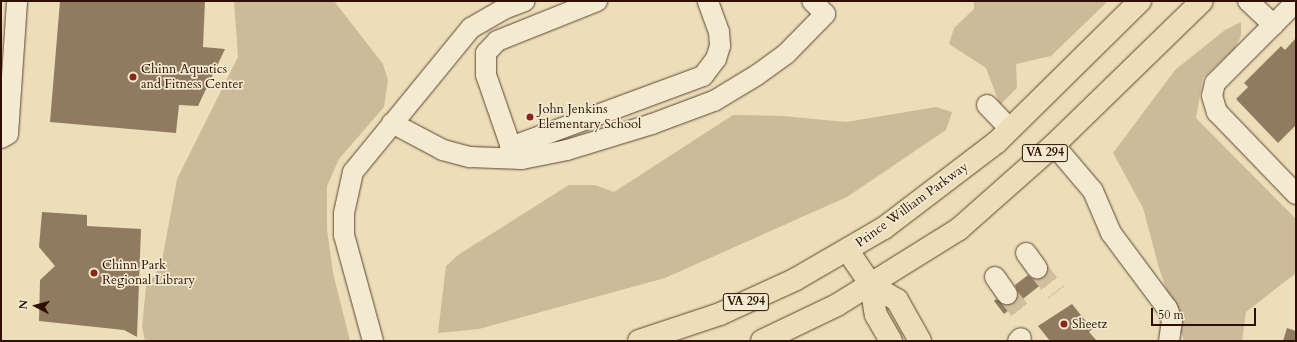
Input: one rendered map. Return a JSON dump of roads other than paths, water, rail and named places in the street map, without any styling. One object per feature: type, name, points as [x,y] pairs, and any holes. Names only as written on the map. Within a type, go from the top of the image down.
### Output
[{"type":"main road","name":"Prince William Parkway","points":[[639,341],[720,314],[848,251],[925,200],[1010,130],[1140,1]]},
{"type":"main road","name":"VA 294","points":[[762,341],[871,285],[959,229],[1054,145],[1202,1]]},
{"type":"main road","points":[[848,251],[871,285],[876,315],[891,341]]},
{"type":"main road","points":[[871,285],[897,300],[920,341]]},
{"type":"lane","points":[[1,138],[8,134],[17,1]]},
{"type":"lane","points":[[373,341],[344,235],[344,213],[353,172],[471,28],[504,9],[525,1]]},
{"type":"lane","points":[[597,1],[497,41],[486,53],[486,75],[509,152],[522,159],[567,150],[652,124],[714,100],[757,75],[786,54],[818,8]]},
{"type":"lane","points":[[392,123],[443,150],[470,157],[509,152],[703,76],[716,59],[720,46],[719,32],[708,1]]},
{"type":"lane","points":[[1248,1],[1274,25]]},
{"type":"lane","points":[[1296,4],[1215,84],[1212,96],[1217,112],[1296,194]]},
{"type":"lane","points":[[987,105],[1010,130]]},
{"type":"lane","points":[[1054,145],[1093,191],[1111,233],[1167,308],[1172,320],[1169,341]]},
{"type":"lane","points":[[995,277],[1007,294]]},
{"type":"tunnel","points":[[1037,268],[1056,292]]},
{"type":"tunnel","points":[[1007,294],[1025,317]]},
{"type":"place","name":"Chinn Aquatics and Fitness Center","points":[[133,77]]},
{"type":"place","name":"John Jenkins Elementary School","points":[[530,117]]},
{"type":"place","name":"Chinn Park Regional Library","points":[[94,273]]},
{"type":"place","name":"Sheetz","points":[[1064,324]]}]
